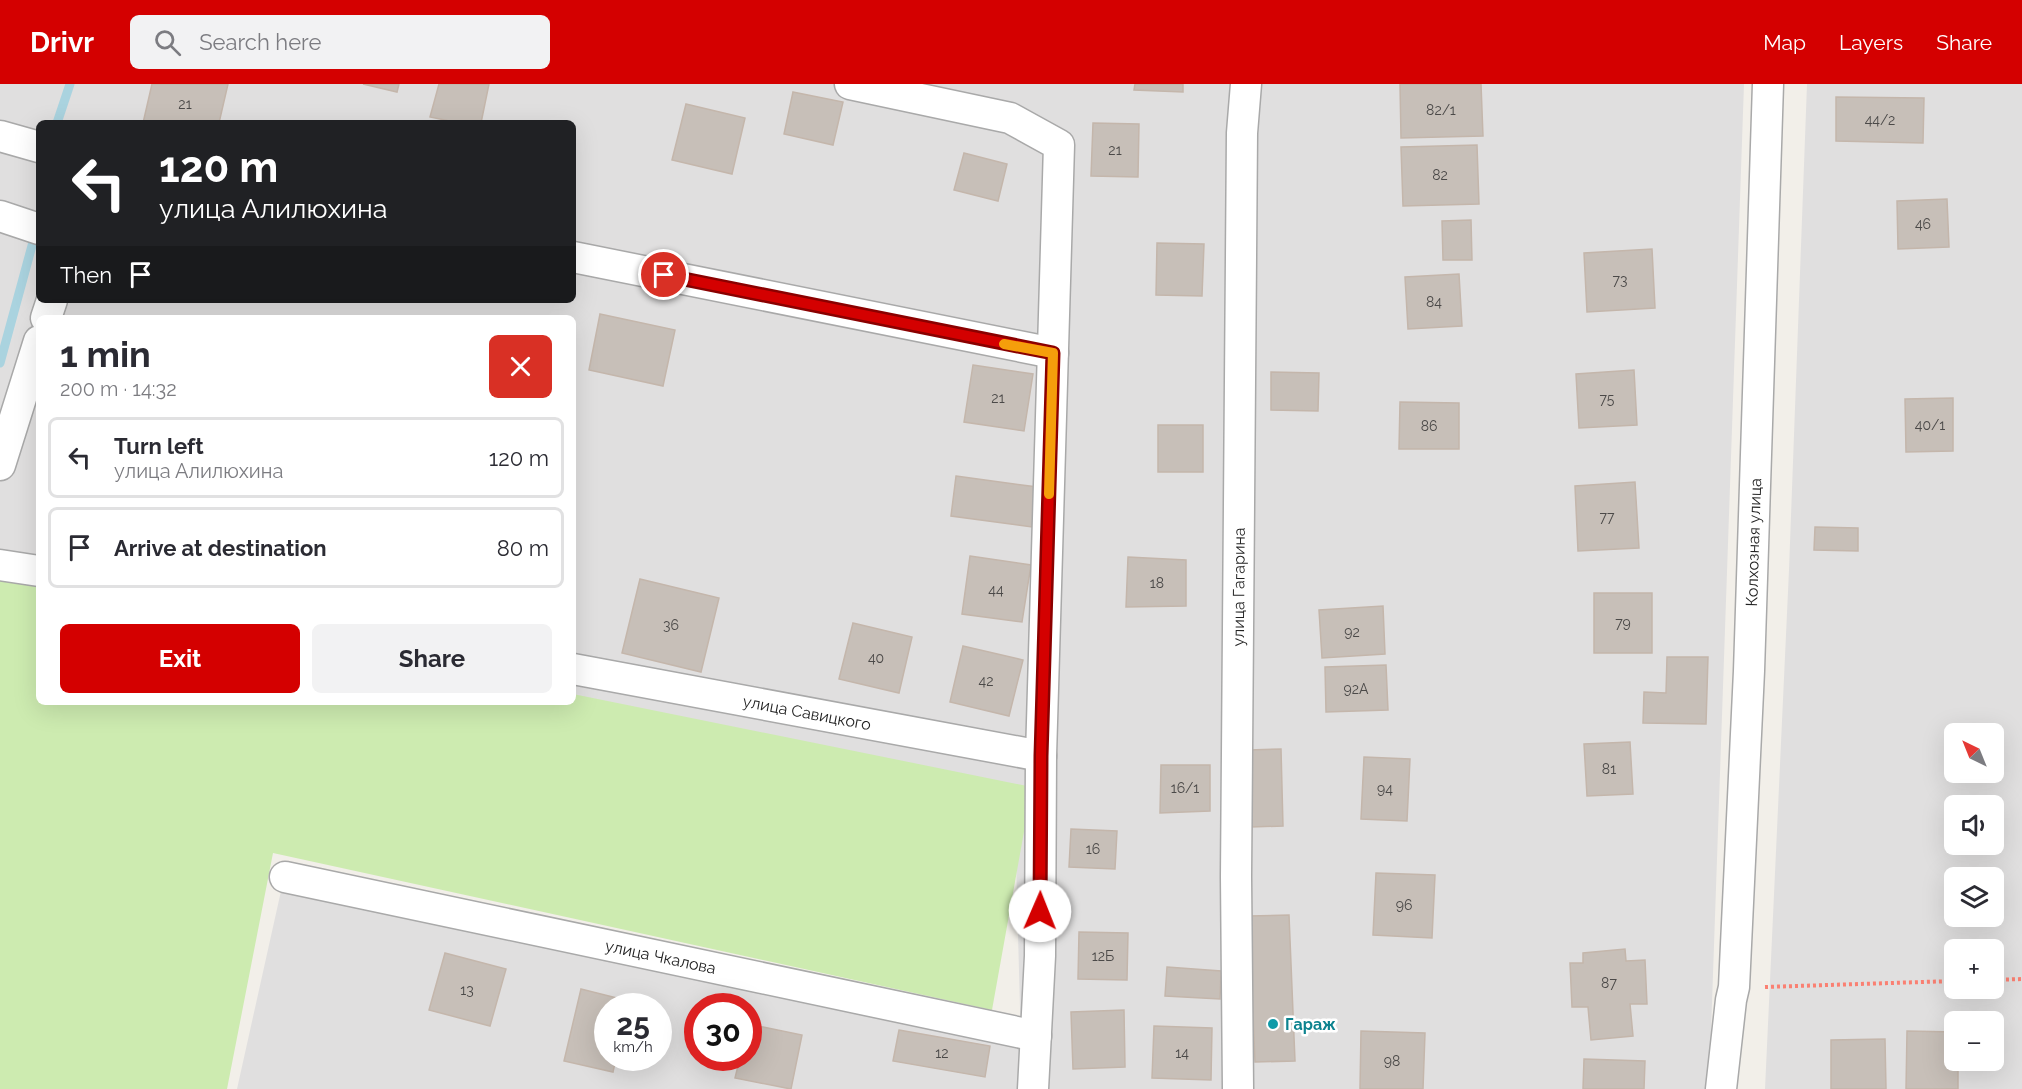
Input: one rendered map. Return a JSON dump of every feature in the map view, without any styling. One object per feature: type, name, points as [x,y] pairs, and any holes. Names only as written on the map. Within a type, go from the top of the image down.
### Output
[{"type":"street","points":[[850,84],[1010,118],[1059,145],[1041,756],[1040,956],[1033,1089]]},
{"type":"street","name":"улица Гагарина","points":[[1238,1089],[1236,877],[1242,146],[1246,84]]},
{"type":"street","name":"Колхозная улица","points":[[1721,1089],[1732,994],[1749,671],[1768,84]]},
{"type":"street","points":[[0,135],[36,146]]},
{"type":"street","points":[[0,216],[36,228]]},
{"type":"street","points":[[576,258],[1053,353]]},
{"type":"street","points":[[0,465],[36,351]]},
{"type":"street","points":[[0,564],[36,571]]},
{"type":"street","name":"улица Савицкого","points":[[576,670],[1041,756]]},
{"type":"street","name":"улица Чкалова","points":[[285,877],[1036,1036]]},
{"type":"path","points":[[2004,980],[2022,980]]},
{"type":"path","points":[[1732,994],[1944,982]]},
{"type":"shaded area","points":[[0,84],[1744,84],[1709,1089],[237,1089],[281,891],[1021,1045],[1015,824],[576,703],[576,315],[36,315],[36,644],[0,638]]},
{"type":"shaded area","points":[[1807,84],[2022,84],[2022,1089],[1765,1089],[1789,570]]},
{"type":"green space","points":[[0,577],[36,584],[36,705],[576,705],[576,695],[1032,787],[992,1010],[273,853],[227,1089],[0,1089]]},
{"type":"building","points":[[152,84],[228,84],[220,120],[144,120]]},
{"type":"building","points":[[363,84],[399,84],[397,92]]},
{"type":"building","points":[[439,84],[489,84],[482,120],[444,120],[430,117]]},
{"type":"building","points":[[1135,84],[1183,84],[1183,92],[1134,90]]},
{"type":"building","points":[[1400,84],[1481,84],[1483,136],[1401,138]]},
{"type":"building","points":[[793,92],[843,102],[833,145],[784,134]]},
{"type":"building","points":[[1836,97],[1924,98],[1923,143],[1836,141]]},
{"type":"building","points":[[686,104],[745,118],[732,174],[672,160]]},
{"type":"building","points":[[1093,123],[1139,124],[1138,177],[1091,176]]},
{"type":"building","points":[[1477,145],[1479,204],[1403,206],[1401,147]]},
{"type":"building","points":[[964,153],[1007,164],[998,201],[954,190]]},
{"type":"building","points":[[1947,199],[1949,247],[1898,249],[1897,201]]},
{"type":"building","points":[[1471,220],[1472,260],[1443,260],[1442,221]]},
{"type":"building","points":[[1157,243],[1204,244],[1202,296],[1156,295]]},
{"type":"building","points":[[1652,249],[1655,308],[1587,312],[1584,253]]},
{"type":"building","points":[[1459,274],[1462,326],[1408,329],[1405,277]]},
{"type":"building","points":[[600,314],[675,330],[663,386],[589,370]]},
{"type":"building","points":[[973,365],[1033,374],[1024,431],[964,422]]},
{"type":"building","points":[[1634,370],[1637,425],[1579,428],[1576,374]]},
{"type":"building","points":[[1271,372],[1319,373],[1318,411],[1271,410]]},
{"type":"building","points":[[1953,398],[1953,451],[1906,452],[1905,399]]},
{"type":"building","points":[[1400,402],[1459,403],[1459,449],[1399,449]]},
{"type":"building","points":[[1158,425],[1203,425],[1203,472],[1158,472]]},
{"type":"building","points":[[956,476],[1037,487],[1032,527],[951,516]]},
{"type":"building","points":[[1635,482],[1639,548],[1578,551],[1575,486]]},
{"type":"building","points":[[1815,527],[1858,528],[1858,551],[1814,550]]},
{"type":"building","points":[[970,556],[1031,565],[1022,622],[962,614]]},
{"type":"building","points":[[1128,557],[1186,560],[1186,606],[1126,607]]},
{"type":"building","points":[[640,579],[719,598],[701,672],[622,653]]},
{"type":"building","points":[[1594,593],[1652,593],[1652,653],[1594,653]]},
{"type":"building","points":[[1383,606],[1385,654],[1322,658],[1319,610]]},
{"type":"building","points":[[853,623],[912,637],[899,693],[839,679]]},
{"type":"building","points":[[963,646],[1023,660],[1009,716],[950,702]]},
{"type":"building","points":[[1667,657],[1708,657],[1706,724],[1643,723],[1644,692],[1666,693]]},
{"type":"building","points":[[1386,665],[1388,710],[1326,712],[1325,667]]},
{"type":"building","points":[[1630,742],[1633,794],[1587,796],[1584,744]]},
{"type":"building","points":[[1281,749],[1283,826],[1251,827],[1249,750]]},
{"type":"building","points":[[1364,757],[1410,759],[1407,821],[1361,819]]},
{"type":"building","points":[[1161,765],[1210,765],[1210,811],[1160,813]]},
{"type":"building","points":[[1071,829],[1117,831],[1115,869],[1069,867]]},
{"type":"building","points":[[1376,873],[1435,875],[1432,938],[1373,935]]},
{"type":"building","name":"Гараж","points":[[1289,915],[1295,1061],[1255,1062],[1249,916]]},
{"type":"building","points":[[1079,932],[1128,933],[1127,980],[1078,979]]},
{"type":"building","points":[[1625,949],[1626,961],[1645,960],[1647,1004],[1630,1004],[1633,1036],[1591,1040],[1588,1007],[1572,1007],[1570,963],[1583,963],[1583,953]]},
{"type":"building","points":[[445,953],[506,969],[490,1026],[429,1010]]},
{"type":"building","points":[[1167,967],[1221,971],[1220,999],[1165,996]]},
{"type":"building","points":[[581,989],[597,993],[594,993],[594,1068],[564,1061]]},
{"type":"building","points":[[1124,1010],[1125,1067],[1073,1069],[1071,1012]]},
{"type":"building","points":[[1154,1026],[1212,1028],[1211,1080],[1152,1078]]},
{"type":"building","points":[[762,1027],[802,1035],[791,1089],[735,1078],[737,1071],[762,1071]]},
{"type":"building","points":[[899,1030],[990,1046],[985,1077],[893,1061]]},
{"type":"building","points":[[1361,1031],[1425,1033],[1423,1089],[1360,1089]]},
{"type":"building","points":[[1907,1031],[1944,1032],[1944,1071],[1958,1071],[1958,1089],[1906,1089]]},
{"type":"building","points":[[1885,1039],[1886,1089],[1831,1089],[1831,1040]]},
{"type":"building","points":[[1584,1059],[1645,1061],[1644,1089],[1583,1089]]},
{"type":"waterway","points":[[58,120],[70,84]]},
{"type":"waterway","points":[[0,363],[36,231]]},
{"type":"slow traffic","points":[[1004,344],[1053,353],[1049,494]]},
{"type":"place","name":"Гараж","points":[[1273,1024]]},
{"type":"route","points":[[664,275],[1053,353],[1041,756],[1040,911]]}]
